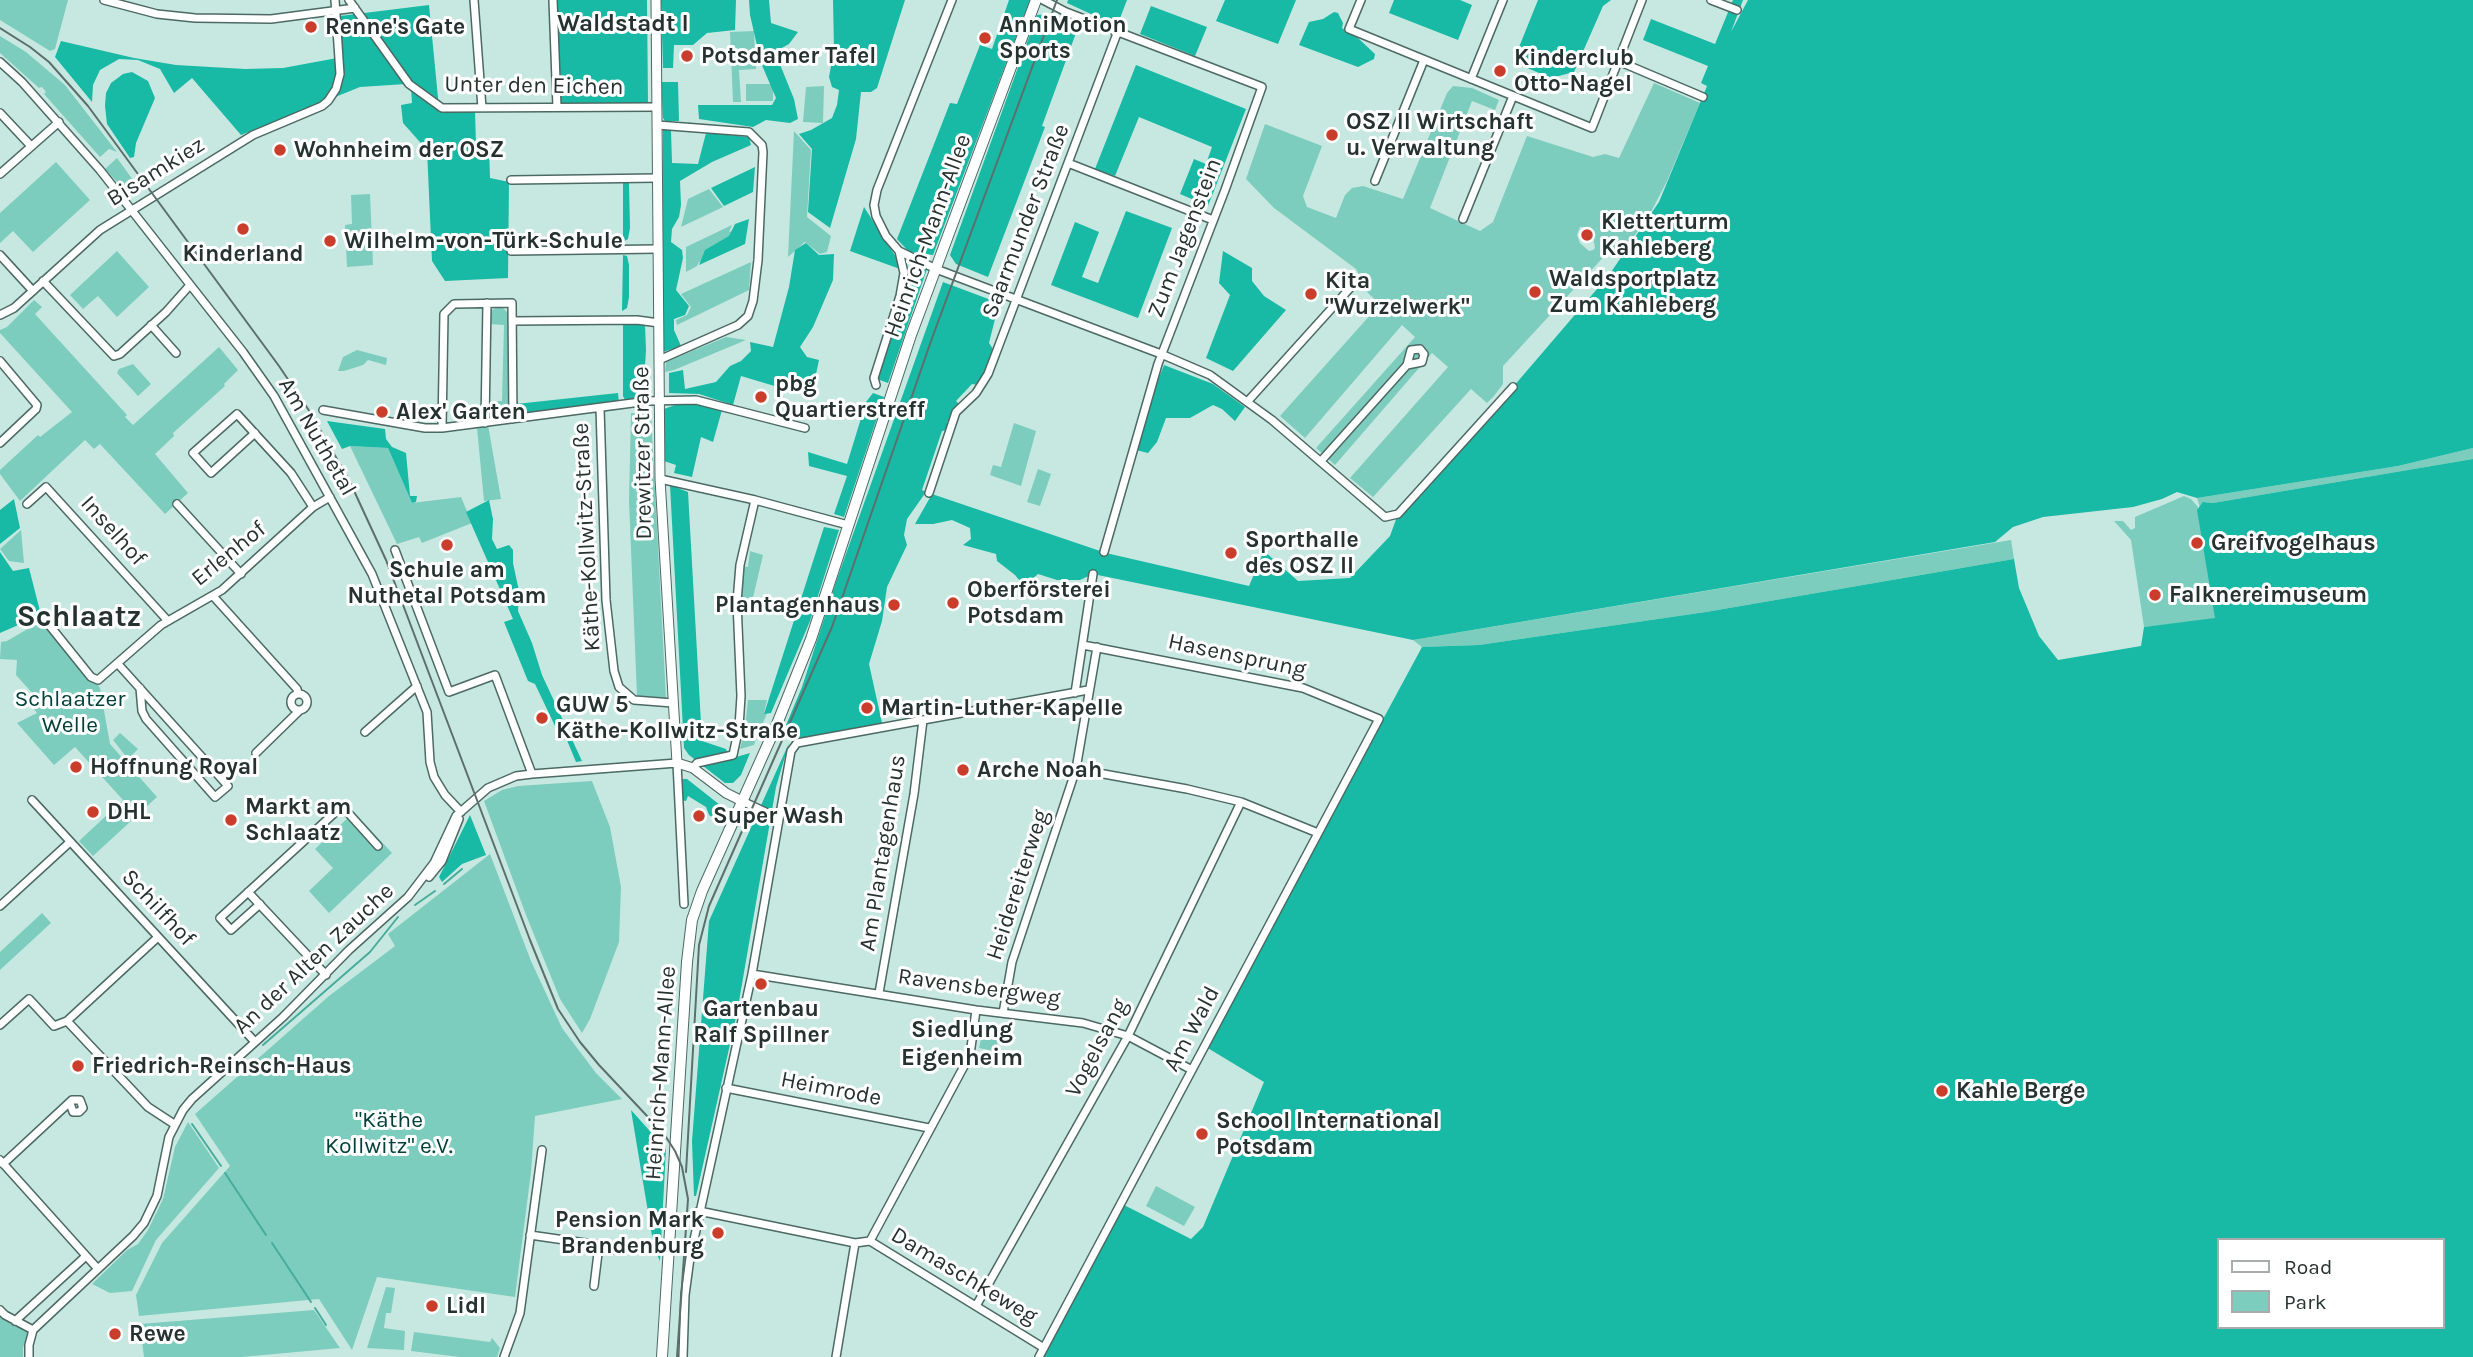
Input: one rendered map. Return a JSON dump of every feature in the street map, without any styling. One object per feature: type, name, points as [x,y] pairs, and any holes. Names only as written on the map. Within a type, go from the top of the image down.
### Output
[{"type":"main road","name":"Heinrich-Mann-Allee","points":[[662,1357],[689,940],[699,898],[801,665],[890,395],[1036,0]]},
{"type":"street","points":[[104,0],[157,14],[195,19],[271,19],[355,8]]},
{"type":"street","points":[[335,0],[336,12]]},
{"type":"street","name":"Unter den Eichen","points":[[349,0],[414,89],[442,108],[657,107]]},
{"type":"street","points":[[474,0],[482,108]]},
{"type":"street","points":[[553,0],[557,107]]},
{"type":"street","name":"Drewitzer Straße","points":[[656,0],[660,479],[684,904]]},
{"type":"street","points":[[951,0],[875,197],[876,216],[886,236],[899,251],[936,269],[1210,375],[1248,401],[1384,517],[1398,514],[1513,387]]},
{"type":"street","points":[[1043,0],[1066,12],[1118,31]]},
{"type":"street","points":[[1360,0],[1349,29],[1592,128],[1642,0]]},
{"type":"street","points":[[1471,79],[1503,0]]},
{"type":"street","points":[[1710,0],[1737,10]]},
{"type":"street","name":"Bisamkiez","points":[[0,315],[14,308],[100,230],[253,135],[328,101],[336,89],[340,74],[336,12]]},
{"type":"street","name":"Saarmunder Straße","points":[[929,493],[956,412],[976,393],[988,374],[1118,31]]},
{"type":"street","name":"Zum Jagenstein","points":[[1104,552],[1161,354],[1262,87],[1118,31]]},
{"type":"street","points":[[1375,181],[1424,60]]},
{"type":"street","points":[[1618,61],[1703,97]]},
{"type":"street","name":"Am Nuthetal","points":[[0,62],[59,122],[243,352],[274,396],[372,574],[426,712],[430,762],[435,777],[445,794],[461,812]]},
{"type":"street","points":[[1463,219],[1513,96]]},
{"type":"street","points":[[0,113],[31,146]]},
{"type":"street","points":[[0,174],[59,122]]},
{"type":"street","points":[[657,125],[749,132],[762,145],[760,238],[753,301],[748,316],[737,326],[659,360]]},
{"type":"street","points":[[1068,163],[1213,220]]},
{"type":"street","points":[[511,180],[657,178]]},
{"type":"street","points":[[511,251],[658,249]]},
{"type":"street","points":[[876,385],[874,378],[901,296],[904,273],[899,251]]},
{"type":"street","points":[[0,255],[33,291]]},
{"type":"street","points":[[43,281],[114,356],[120,354],[190,285]]},
{"type":"street","points":[[1248,401],[1351,287]]},
{"type":"street","points":[[485,423],[487,303]]},
{"type":"street","points":[[442,428],[444,314],[454,304],[512,303],[513,419]]},
{"type":"street","points":[[512,321],[637,320],[659,323]]},
{"type":"street","points":[[151,325],[176,353]]},
{"type":"street","points":[[0,361],[37,405],[0,443]]},
{"type":"street","points":[[1321,461],[1407,365]]},
{"type":"street","points":[[323,410],[425,428],[442,428],[660,401],[700,401],[805,428]]},
{"type":"street","name":"Käthe-Kollwitz-Straße","points":[[600,408],[605,590],[614,671],[619,687],[634,701],[673,703]]},
{"type":"street","points":[[255,433],[211,473],[193,453],[237,414],[255,433],[291,473],[313,507]]},
{"type":"street","points":[[660,479],[755,500],[848,525]]},
{"type":"street","name":"Inselhof","points":[[27,504],[46,487],[168,621]]},
{"type":"street","name":"Erlenhof","points":[[50,626],[94,680],[102,678],[168,621],[213,596],[241,574],[313,507],[330,497]]},
{"type":"street","points":[[693,768],[696,763],[733,755],[741,696],[737,602],[740,565],[755,500]]},
{"type":"street","points":[[177,504],[241,574]]},
{"type":"street","points":[[395,550],[449,692],[495,675],[532,774]]},
{"type":"street","points":[[1075,693],[1093,574]]},
{"type":"street","points":[[213,596],[307,703],[305,708],[299,710],[256,753]]},
{"type":"street","name":"Hasensprung","points":[[1083,645],[1303,688],[1379,719]]},
{"type":"street","name":"Heidereiterweg","points":[[1003,1013],[1012,962],[1076,769],[1097,647]]},
{"type":"street","points":[[118,664],[140,688],[228,786],[215,797],[146,719],[142,711],[140,688]]},
{"type":"street","points":[[365,732],[417,686]]},
{"type":"street","points":[[683,1357],[685,1295],[699,1211],[752,974],[791,751],[797,743],[1088,690]]},
{"type":"street","name":"Am Wald","points":[[1039,1357],[1379,719]]},
{"type":"street","name":"Am Plantagenhaus","points":[[879,993],[914,794],[923,720]]},
{"type":"street","name":"An der Alten Zauche","points":[[33,1330],[134,1236],[144,1223],[157,1196],[165,1149],[174,1124],[192,1099],[417,887],[434,863],[453,821],[488,788],[509,779],[532,774],[677,763],[693,768],[726,793],[742,801]]},
{"type":"street","points":[[1076,769],[1187,789],[1241,802],[1318,833]]},
{"type":"street","name":"Schilfhof","points":[[32,800],[255,1042]]},
{"type":"street","points":[[742,801],[778,818]]},
{"type":"street","name":"Vogelsang","points":[[976,1306],[1128,1036],[1241,802]]},
{"type":"street","points":[[260,904],[231,930],[220,918],[342,806],[379,846]]},
{"type":"street","points":[[0,906],[70,842]]},
{"type":"street","points":[[248,892],[326,975]]},
{"type":"street","points":[[0,1025],[29,999],[54,1026],[67,1021],[158,937]]},
{"type":"street","name":"Ravensbergweg","points":[[752,974],[976,1010],[1083,1023],[1128,1036],[1192,1070]]},
{"type":"street","points":[[870,1241],[970,1055],[976,1010]]},
{"type":"street","points":[[67,1021],[148,1107],[174,1124]]},
{"type":"street","name":"Heimrode","points":[[726,1087],[929,1128]]},
{"type":"street","points":[[70,1103],[2,1162],[98,1269]]},
{"type":"street","points":[[504,1357],[520,1313],[542,1150]]},
{"type":"street","name":"Damaschkeweg","points":[[699,1211],[856,1243],[870,1241],[1044,1348]]},
{"type":"street","points":[[530,1235],[599,1245],[612,1250]]},
{"type":"street","points":[[836,1357],[856,1243]]},
{"type":"street","points":[[594,1286],[599,1245]]},
{"type":"street","points":[[15,1321],[86,1256]]},
{"type":"street","points":[[0,1310],[33,1330],[29,1357]]},
{"type":"green space","points":[[0,0],[68,0],[55,49],[50,51],[0,20]]},
{"type":"green space","points":[[554,0],[647,0],[648,105],[559,105]]},
{"type":"green space","points":[[661,0],[736,0],[735,30],[707,33],[693,45],[674,45],[673,68],[663,68]]},
{"type":"green space","points":[[749,0],[769,0],[771,23],[798,32],[789,44],[780,49],[779,62],[794,99],[798,119],[790,123],[766,120],[753,127],[699,119],[698,105],[772,105],[776,98],[761,63]]},
{"type":"green space","points":[[833,0],[905,0],[877,88],[871,92],[861,92],[856,139],[830,228],[808,212],[812,149],[799,134],[832,118],[837,105],[839,90],[832,87],[829,77],[834,50]]},
{"type":"green space","points":[[1009,0],[1030,0],[933,255],[909,252],[897,239],[950,103],[957,104],[980,45],[992,49]]},
{"type":"green space","points":[[1068,0],[1127,0],[1117,26],[1067,3]]},
{"type":"green space","points":[[1225,0],[1296,0],[1278,44],[1216,21]]},
{"type":"green space","points":[[1394,0],[1460,0],[1472,5],[1458,40],[1389,13]]},
{"type":"green space","points":[[1538,0],[1611,0],[1603,6],[1574,72],[1551,78],[1513,62]]},
{"type":"green space","points":[[1733,0],[1743,0],[1731,32],[1748,0],[2473,0],[2473,448],[2398,466],[2197,498],[2177,492],[2133,507],[2043,517],[2013,527],[1995,542],[1413,640],[1093,574],[1080,580],[1057,580],[1038,574],[1030,581],[1027,597],[1022,594],[1020,581],[997,561],[996,554],[963,545],[971,539],[970,528],[952,520],[915,524],[932,494],[1106,553],[1249,586],[1264,551],[1298,581],[1350,578],[1390,536],[1398,514],[1513,387],[1609,275],[1659,202],[1707,86],[1701,83],[1708,66],[1643,40],[1651,19],[1715,44]]},
{"type":"green space","points":[[429,5],[439,108],[475,111],[476,145],[489,146],[490,178],[509,182],[508,278],[445,281],[432,261],[427,150],[403,123],[401,105],[412,103],[411,89],[406,84],[360,87],[241,135],[192,78],[174,93],[160,69],[138,60],[119,59],[100,70],[93,85],[92,102],[55,57],[61,41],[176,65],[283,68],[337,58],[342,54],[340,16]]},
{"type":"green space","points":[[1151,6],[1207,27],[1195,56],[1140,34]]},
{"type":"green space","points":[[1334,12],[1338,13],[1343,23],[1342,28],[1375,54],[1374,59],[1358,67],[1299,45],[1309,22],[1323,19]]},
{"type":"green space","points":[[1049,14],[1076,25],[1076,33],[1042,126],[1045,127],[988,277],[956,264],[950,255],[1037,15]]},
{"type":"green space","points":[[754,31],[756,69],[739,70],[741,102],[733,102],[730,32]]},
{"type":"green space","points":[[0,36],[26,52],[65,85],[117,152],[109,149],[100,157],[44,94],[46,92],[42,87],[39,88],[0,53]]},
{"type":"green space","points":[[1136,65],[1246,109],[1208,206],[1180,194],[1194,159],[1206,164],[1212,147],[1139,117],[1115,176],[1095,169]]},
{"type":"green space","points":[[132,72],[148,81],[155,98],[136,143],[134,157],[130,158],[107,124],[105,106],[106,93],[111,83],[123,74]]},
{"type":"green space","points":[[661,82],[678,82],[679,121],[665,121],[663,118]]},
{"type":"green space","points":[[1654,83],[1700,103],[1652,210],[1619,258],[1610,250],[1503,366],[1503,384],[1487,403],[1471,389],[1373,497],[1350,478],[1448,367],[1432,353],[1335,465],[1316,448],[1415,337],[1402,325],[1305,438],[1280,416],[1380,304],[1368,293],[1356,269],[1274,208],[1246,179],[1265,124],[1322,146],[1303,196],[1307,207],[1336,218],[1345,195],[1352,188],[1363,186],[1403,199],[1447,93],[1453,86],[1472,88],[1499,100],[1495,110],[1472,101],[1430,208],[1480,231],[1493,222],[1527,136],[1593,157],[1605,154],[1619,158]],"holes":[[[1580,227],[1592,230],[1595,248],[1589,251],[1580,243],[1577,235]]]},
{"type":"green space","points":[[746,84],[773,84],[773,101],[746,101]]},
{"type":"green space","points":[[824,86],[823,123],[803,122],[806,87]]},
{"type":"green space","points":[[663,129],[671,130],[672,163],[698,164],[706,133],[749,137],[751,145],[712,162],[680,181],[681,205],[679,217],[672,229],[671,242],[682,250],[683,258],[676,290],[689,306],[685,315],[674,319],[674,330],[681,346],[663,352]]},
{"type":"green space","points":[[794,131],[811,150],[807,217],[831,236],[827,252],[820,254],[805,242],[788,257]]},
{"type":"green space","points":[[117,158],[141,191],[131,197],[105,169]]},
{"type":"green space","points":[[56,162],[90,200],[33,252],[13,231],[0,243],[0,213]]},
{"type":"green space","points":[[755,167],[753,192],[724,206],[711,188]]},
{"type":"green space","points":[[623,182],[629,183],[630,228],[628,239],[623,242]]},
{"type":"green space","points":[[709,189],[723,207],[681,227],[688,199]]},
{"type":"green space","points":[[370,194],[373,265],[347,267],[345,225],[352,224],[351,195]]},
{"type":"green space","points":[[864,207],[896,257],[900,269],[850,251]]},
{"type":"green space","points":[[1126,211],[1172,228],[1138,318],[1051,285],[1075,222],[1099,232],[1082,277],[1098,283]]},
{"type":"green space","points":[[749,219],[745,244],[699,265],[705,250],[729,236],[735,224]]},
{"type":"green space","points":[[732,225],[729,232],[735,230],[733,245],[699,262],[686,272],[686,247]]},
{"type":"green space","points":[[806,243],[819,255],[834,254],[833,280],[813,327],[800,347],[807,357],[819,360],[812,393],[790,387],[788,390],[741,376],[733,405],[699,394],[669,393],[669,373],[683,370],[685,389],[716,382],[730,366],[741,361],[751,351],[750,342],[773,347],[789,287],[795,250]]},
{"type":"green space","points":[[117,251],[149,287],[117,317],[98,296],[83,309],[70,295]]},
{"type":"green space","points":[[1223,251],[1252,268],[1252,281],[1264,296],[1286,310],[1233,371],[1206,358],[1230,295],[1219,283]]},
{"type":"green space","points":[[623,255],[627,256],[629,265],[629,297],[627,308],[622,311]]},
{"type":"green space","points":[[751,262],[749,290],[677,325],[676,320],[687,315],[691,307],[681,294]]},
{"type":"green space","points":[[915,265],[927,269],[888,383],[877,379]]},
{"type":"green space","points":[[943,282],[999,303],[989,343],[993,349],[979,385],[972,384],[956,401],[960,405],[951,414],[947,430],[942,431],[922,490],[926,492],[907,519],[904,535],[907,545],[887,587],[882,621],[869,664],[882,723],[806,738],[781,737],[802,687],[837,579]]},
{"type":"green space","points":[[34,300],[42,307],[35,314],[127,415],[125,417],[133,425],[219,347],[238,370],[155,454],[188,493],[165,514],[100,444],[94,449],[85,440],[20,501],[0,474],[0,470],[38,435],[40,437],[72,412],[0,333],[0,330],[7,327]]},
{"type":"green space","points":[[503,308],[509,314],[509,413],[505,418],[496,419],[489,414],[488,401],[502,401],[504,325],[488,324],[490,311]]},
{"type":"green space","points":[[623,321],[641,322],[645,325],[646,350],[643,398],[626,402],[623,396]]},
{"type":"green space","points":[[726,337],[746,340],[665,372],[666,362]]},
{"type":"green space","points":[[357,350],[387,358],[386,365],[368,360],[363,365],[338,371],[343,357]]},
{"type":"green space","points":[[133,364],[151,384],[138,396],[117,373],[119,369]]},
{"type":"green space","points":[[1164,365],[1213,384],[1245,407],[1235,421],[1213,405],[1190,418],[1166,418],[1157,442],[1148,453],[1136,450],[1149,403]]},
{"type":"green space","points":[[618,393],[619,403],[517,416],[516,404]]},
{"type":"green space","points":[[873,393],[884,397],[844,517],[834,514],[847,476],[809,466],[808,452],[847,464],[866,402]]},
{"type":"green space","points":[[699,404],[722,410],[713,442],[701,437],[692,477],[674,473],[676,465],[664,461],[664,409],[675,405]]},
{"type":"green space","points":[[631,413],[651,414],[666,698],[637,696],[629,501]]},
{"type":"green space","points":[[327,421],[385,429],[386,439],[392,447],[406,453],[410,496],[417,496],[416,502],[412,503],[388,448],[350,446],[342,449]]},
{"type":"green space","points":[[1014,423],[1036,431],[1021,486],[990,475],[993,465],[1001,467]]},
{"type":"green space","points":[[488,425],[501,499],[484,501],[477,428]]},
{"type":"green space","points":[[350,446],[388,448],[412,503],[461,497],[472,523],[422,543],[419,537],[397,544]]},
{"type":"green space","points":[[2473,448],[2473,459],[2213,503],[2205,502],[2200,508],[2197,498],[2398,466]]},
{"type":"green space","points":[[2473,459],[2473,1357],[1040,1357],[1124,1205],[1191,1239],[1203,1227],[1264,1082],[1206,1047],[1422,647],[1479,645],[1706,612],[2014,559],[2019,588],[2039,636],[2058,660],[2141,646],[2144,627],[2215,618],[2197,510],[2203,502],[2213,503]]},
{"type":"green space","points":[[1038,469],[1051,474],[1040,506],[1027,502]]},
{"type":"green space","points":[[670,485],[688,492],[702,741],[726,749],[729,759],[750,753],[741,775],[733,783],[725,783],[684,748]]},
{"type":"green space","points":[[2184,496],[2198,507],[2216,619],[2144,627],[2131,540],[2114,521],[2123,521],[2131,530],[2135,528],[2135,517]]},
{"type":"green space","points":[[14,499],[20,528],[0,544],[0,510]]},
{"type":"green space","points":[[489,500],[493,519],[492,539],[497,549],[509,545],[513,550],[519,591],[518,611],[542,675],[582,761],[576,762],[561,726],[555,726],[535,684],[528,681],[504,622],[513,619],[466,512]]},
{"type":"green space","points":[[824,527],[839,530],[810,621],[771,713],[764,714]]},
{"type":"green space","points":[[21,530],[24,563],[9,561],[0,549]]},
{"type":"green space","points":[[2011,540],[2014,559],[1706,612],[1479,645],[1422,647],[1413,640]]},
{"type":"green space","points":[[750,551],[763,555],[752,602],[740,601],[742,566],[748,567]]},
{"type":"green space","points":[[0,552],[13,571],[29,568],[41,615],[0,633]]},
{"type":"green space","name":"Schlaatzer Welle","points":[[44,622],[52,635],[100,688],[110,744],[157,797],[93,856],[79,841],[123,800],[75,747],[54,765],[17,723],[37,713],[30,704],[34,695],[16,675],[17,660],[0,659],[1,642]]},
{"type":"green space","points":[[748,700],[767,700],[764,713],[767,713],[754,745],[740,749],[745,728]]},
{"type":"green space","points":[[120,733],[138,749],[128,759],[113,740]]},
{"type":"green space","points":[[789,743],[776,787],[737,1013],[694,1196],[692,1141],[709,921]]},
{"type":"green space","points":[[681,779],[687,779],[720,805],[721,811],[717,820],[709,815],[706,807],[688,796],[686,801],[681,800]]},
{"type":"green space","points":[[592,781],[610,827],[621,887],[619,942],[590,1019],[582,1033],[560,999],[484,801],[502,790],[518,786]]},
{"type":"green space","points":[[354,812],[392,853],[329,913],[309,891],[333,868],[315,849]]},
{"type":"green space","points":[[470,815],[486,855],[462,864],[442,882],[439,877]]},
{"type":"green space","name":"\"Käthe Kollwitz\" e.V.","points":[[490,854],[531,961],[562,1028],[596,1073],[622,1099],[535,1116],[531,1172],[515,1297],[377,1277],[352,1350],[319,1299],[139,1316],[136,1295],[162,1243],[230,1166],[195,1114],[329,996],[395,946],[388,934]]},
{"type":"green space","points":[[42,913],[51,923],[0,970],[0,952]]},
{"type":"green space","points":[[984,1027],[1002,1030],[997,1044],[999,1052],[979,1048]]},
{"type":"green space","points":[[631,1110],[666,1149],[660,1261],[654,1248]]},
{"type":"green space","points":[[188,1122],[219,1168],[156,1240],[132,1291],[110,1293],[92,1284],[127,1250],[138,1244],[148,1230],[163,1199],[175,1147]]},
{"type":"green space","points":[[1156,1186],[1195,1207],[1184,1226],[1146,1206]]},
{"type":"green space","points":[[386,1287],[395,1288],[391,1313],[386,1313],[384,1328],[405,1331],[404,1350],[367,1348]]},
{"type":"green space","points":[[314,1310],[340,1348],[242,1357],[144,1357],[140,1324]]},
{"type":"green space","points":[[0,1314],[28,1333],[23,1357],[0,1357]]},
{"type":"green space","points":[[414,1332],[490,1342],[492,1338],[500,1348],[497,1357],[460,1357],[411,1351]]},
{"type":"waterway","points":[[444,884],[462,869]]},
{"type":"waterway","points":[[415,905],[435,891]]},
{"type":"waterway","points":[[263,1045],[370,952],[398,917]]},
{"type":"waterway","points":[[192,1124],[221,1166]]},
{"type":"waterway","points":[[225,1173],[266,1235]]},
{"type":"waterway","points":[[272,1243],[311,1302]]},
{"type":"waterway","points":[[315,1308],[326,1325]]},
{"type":"tram line","points":[[686,1172],[699,945],[709,906],[832,627],[931,341],[1057,0]]},
{"type":"tram line","points":[[0,28],[49,62],[88,106],[279,366],[310,412],[349,480],[386,560],[558,1009],[599,1065],[664,1134],[682,1167],[688,1199],[677,1357]]},
{"type":"place","name":"Renne's Gate","points":[[311,27]]},
{"type":"place","name":"AnniMotion Sports","points":[[985,38]]},
{"type":"place","name":"Potsdamer Tafel","points":[[687,56]]},
{"type":"place","name":"Kinderclub Otto-Nagel","points":[[1500,71]]},
{"type":"place","name":"OSZ II Wirtschaft u. Verwaltung","points":[[1332,135]]},
{"type":"place","name":"Wohnheim der OSZ","points":[[280,150]]},
{"type":"place","name":"Kinderland","points":[[243,229]]},
{"type":"place","name":"Kletterturm Kahleberg","points":[[1587,235]]},
{"type":"place","name":"Wilhelm-von-Türk-Schule","points":[[330,241]]},
{"type":"place","name":"Waldsportplatz Zum Kahleberg","points":[[1535,292]]},
{"type":"place","name":"Kita \"Wurzelwerk\"","points":[[1311,294]]},
{"type":"place","name":"pbg Quartierstreff","points":[[761,397]]},
{"type":"place","name":"Alex' Garten","points":[[382,412]]},
{"type":"place","name":"Greifvogelhaus","points":[[2197,543]]},
{"type":"place","name":"Schule am Nuthetal Potsdam","points":[[447,545]]},
{"type":"place","name":"Sporthalle des OSZ II","points":[[1231,553]]},
{"type":"place","name":"Falknereimuseum","points":[[2155,595]]},
{"type":"place","name":"Oberförsterei Potsdam","points":[[953,603]]},
{"type":"place","name":"Plantagenhaus","points":[[894,605]]},
{"type":"place","name":"Martin-Luther-Kapelle","points":[[867,708]]},
{"type":"place","name":"GUW 5 Käthe-Kollwitz-Straße","points":[[542,718]]},
{"type":"place","name":"Hoffnung Royal","points":[[76,767]]},
{"type":"place","name":"Arche Noah","points":[[963,770]]},
{"type":"place","name":"DHL","points":[[93,812]]},
{"type":"place","name":"Super Wash","points":[[699,816]]},
{"type":"place","name":"Markt am Schlaatz","points":[[231,820]]},
{"type":"place","name":"Gartenbau Ralf Spillner","points":[[761,984]]},
{"type":"place","name":"Friedrich-Reinsch-Haus","points":[[78,1066]]},
{"type":"place","name":"Kahle Berge","points":[[1942,1091]]},
{"type":"place","name":"School International Potsdam","points":[[1202,1134]]},
{"type":"place","name":"Pension Mark Brandenburg","points":[[718,1233]]},
{"type":"place","name":"Lidl","points":[[432,1306]]},
{"type":"place","name":"Rewe","points":[[115,1334]]},
{"type":"district","name":"Waldstadt I","points":[[623,24]]},
{"type":"district","name":"Schlaatz","points":[[79,617]]},
{"type":"district","name":"Siedlung Eigenheim","points":[[962,1044]]}]
